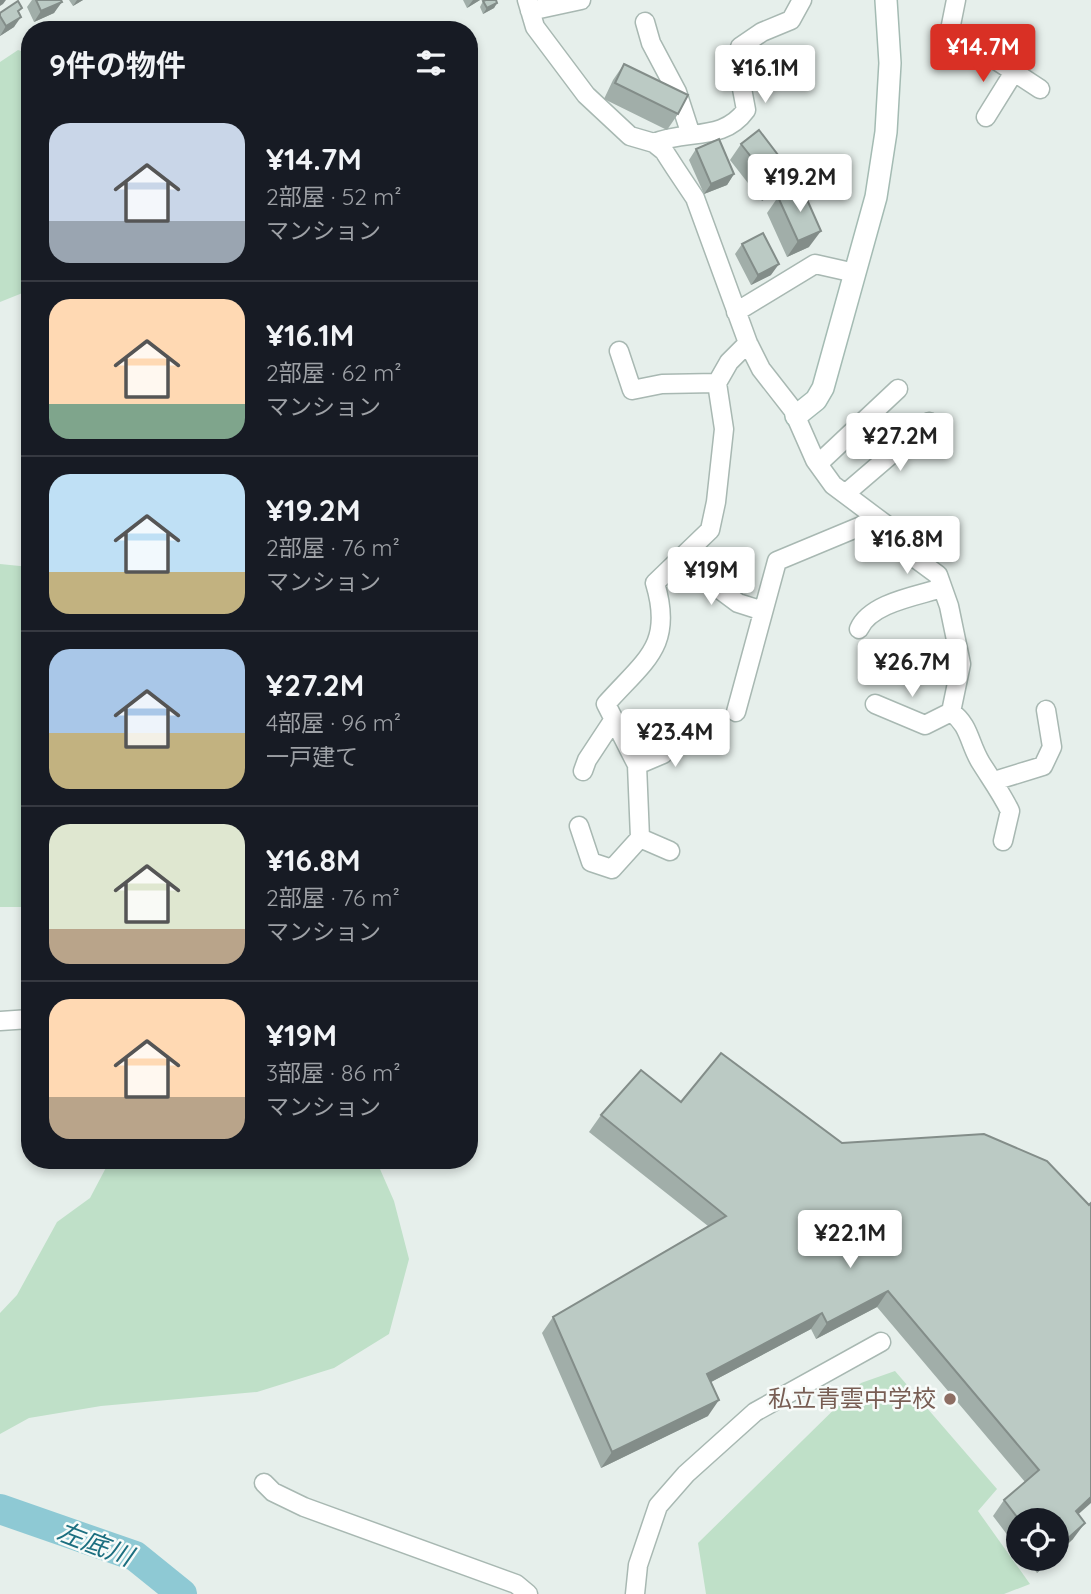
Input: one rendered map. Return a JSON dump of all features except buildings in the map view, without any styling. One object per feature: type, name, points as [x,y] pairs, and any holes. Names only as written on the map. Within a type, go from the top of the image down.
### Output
[{"type":"street","points":[[581,0],[529,5],[535,27],[586,95],[630,136],[654,144],[664,151],[695,198],[748,343],[761,369],[796,416],[818,464],[833,485],[878,519],[904,550],[937,575],[961,664],[951,712]]},
{"type":"street","points":[[654,144],[690,132],[717,132],[739,120],[746,110],[737,62],[740,47],[762,32],[791,20],[802,0]]},
{"type":"street","points":[[796,416],[816,400],[823,388],[876,197],[886,132],[890,63],[886,0]]},
{"type":"street","points":[[945,55],[956,0]]},
{"type":"street","points":[[645,22],[651,43],[677,92],[690,132]]},
{"type":"street","points":[[950,30],[1040,89]]},
{"type":"street","points":[[985,117],[1014,72]]},
{"type":"street","points":[[736,312],[815,264],[855,273]]},
{"type":"street","points":[[579,826],[591,862],[612,869],[640,838],[638,765],[606,704],[658,645],[664,611],[655,583],[710,530],[724,429],[717,383],[729,362],[748,343]]},
{"type":"street","points":[[619,351],[632,390],[662,384],[717,383]]},
{"type":"street","points":[[818,464],[898,389]]},
{"type":"street","points":[[845,494],[929,422]]},
{"type":"street","points":[[736,712],[777,561],[878,519]]},
{"type":"street","points":[[680,560],[738,603],[763,611]]},
{"type":"street","points":[[859,629],[862,622],[876,611],[942,587]]},
{"type":"street","points":[[875,704],[925,725],[951,712]]},
{"type":"street","points":[[995,780],[1043,766],[1052,747],[1046,710]]},
{"type":"street","points":[[951,712],[963,720],[980,762],[995,780],[1010,811],[1003,841]]},
{"type":"street","points":[[583,771],[587,760],[614,719]]},
{"type":"street","points":[[638,765],[663,754],[678,731]]},
{"type":"street","points":[[640,838],[670,851]]},
{"type":"street","points":[[0,1021],[21,1020]]},
{"type":"street","points":[[635,1594],[638,1565],[658,1506],[686,1474],[755,1412],[881,1342]]},
{"type":"street","points":[[264,1483],[273,1492],[304,1507],[516,1584],[528,1594]]},
{"type":"green space","points":[[18,50],[21,51],[21,294],[0,302],[0,62]]},
{"type":"green space","points":[[0,564],[21,566],[21,907],[0,907]]},
{"type":"green space","points":[[105,1169],[380,1169],[394,1201],[409,1259],[389,1334],[334,1368],[257,1392],[101,1406],[29,1418],[0,1434],[0,1313],[17,1295],[57,1222],[90,1198]]},
{"type":"green space","points":[[895,1371],[997,1489],[978,1511],[1006,1550],[1006,1571],[1021,1571],[1030,1584],[1004,1594],[706,1594],[698,1543],[861,1383]]},
{"type":"waterway","name":"左底川","points":[[0,1509],[135,1556],[182,1594]]},
{"type":"place","name":"私立青雲中学校","points":[[950,1399]]}]
